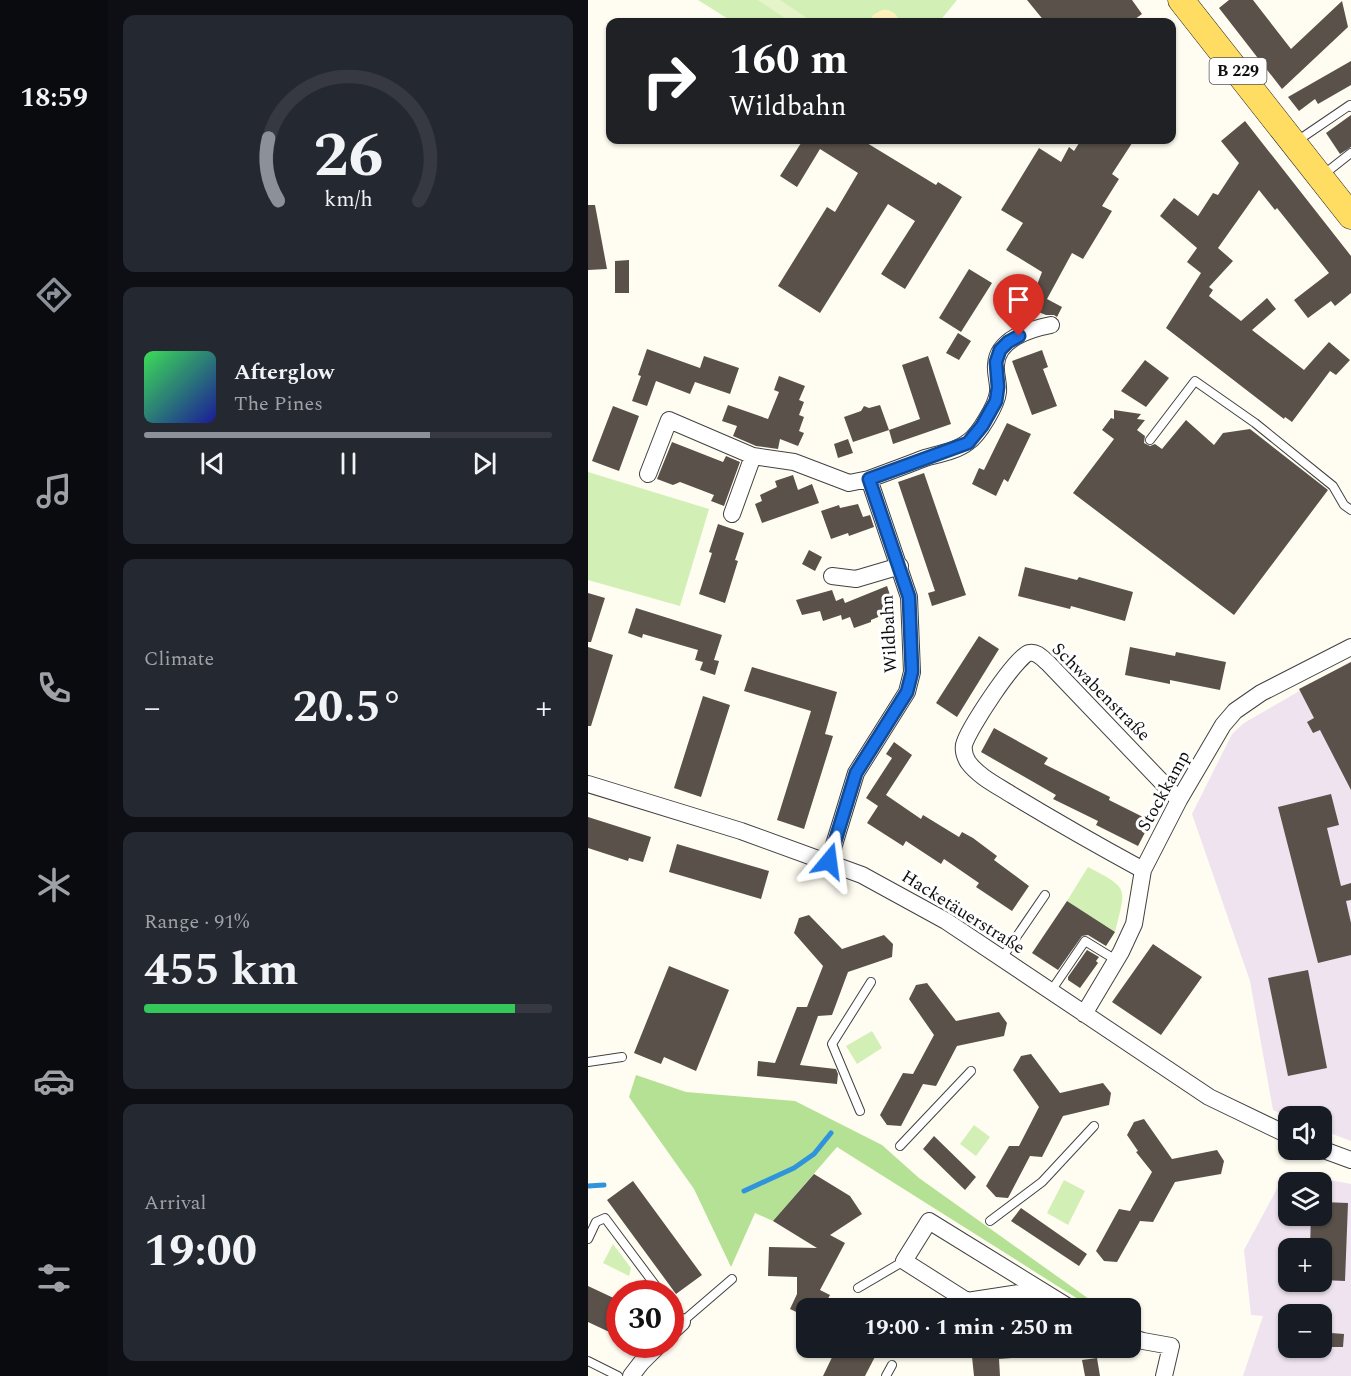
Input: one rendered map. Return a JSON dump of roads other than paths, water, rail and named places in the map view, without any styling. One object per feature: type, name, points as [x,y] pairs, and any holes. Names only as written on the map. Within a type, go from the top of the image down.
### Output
[{"type":"main road","name":"B 229","points":[[1181,0],[1351,216]]},
{"type":"street","points":[[648,474],[669,420],[753,456],[794,462],[849,483],[869,479],[968,443],[982,426],[996,401],[998,387],[996,362],[1000,350],[1008,342],[1033,329],[1051,325]]},
{"type":"street","points":[[732,514],[753,456]]},
{"type":"street","name":"Wildbahn","points":[[829,861],[856,773],[911,682],[909,597],[869,479]]},
{"type":"street","name":"Wildbahn","points":[[832,576],[856,579],[900,566]]},
{"type":"street","name":"Stockkamp","points":[[1084,1014],[1134,924],[1143,870],[1179,800],[1223,725],[1235,711],[1261,693],[1351,647]]},
{"type":"street","name":"Schwabenstraße","points":[[1143,870],[1038,811],[981,775],[966,758],[964,746],[967,736],[989,700],[1019,659],[1029,653],[1035,653],[1048,663],[1179,800]]},
{"type":"street","name":"Hacketäuerstraße","points":[[588,784],[741,831],[829,861],[862,875],[916,903],[1002,958],[1209,1097],[1278,1130]]},
{"type":"street","points":[[1332,1153],[1351,1160]]},
{"type":"street","points":[[1039,1290],[968,1301],[904,1261],[929,1221],[1053,1298]]},
{"type":"street","points":[[1141,1340],[1171,1346],[1164,1376]]},
{"type":"street","points":[[631,1376],[646,1358]]},
{"type":"lane","points":[[1294,143],[1350,105],[1351,107]]},
{"type":"lane","points":[[1320,177],[1351,153]]},
{"type":"lane","points":[[1150,440],[1195,381],[1255,423],[1333,486],[1344,505],[1351,510]]},
{"type":"lane","points":[[1002,958],[1044,895]]},
{"type":"lane","points":[[1051,992],[1085,941],[1116,960]]},
{"type":"lane","points":[[860,1111],[832,1044],[871,982]]},
{"type":"lane","points":[[588,1062],[622,1057]]},
{"type":"lane","points":[[900,1146],[971,1071]]},
{"type":"lane","points":[[990,1221],[1042,1182],[1094,1126]]},
{"type":"lane","points":[[588,1239],[596,1222],[605,1218],[651,1280]]},
{"type":"lane","points":[[858,1288],[904,1261]]},
{"type":"lane","points":[[684,1320],[732,1279]]},
{"type":"lane","points":[[588,1361],[618,1376]]},
{"type":"lane","points":[[886,1376],[892,1365]]},
{"type":"waterway","points":[[744,1191],[794,1168],[814,1154],[831,1133]]},
{"type":"waterway","points":[[588,1186],[604,1185]]}]
